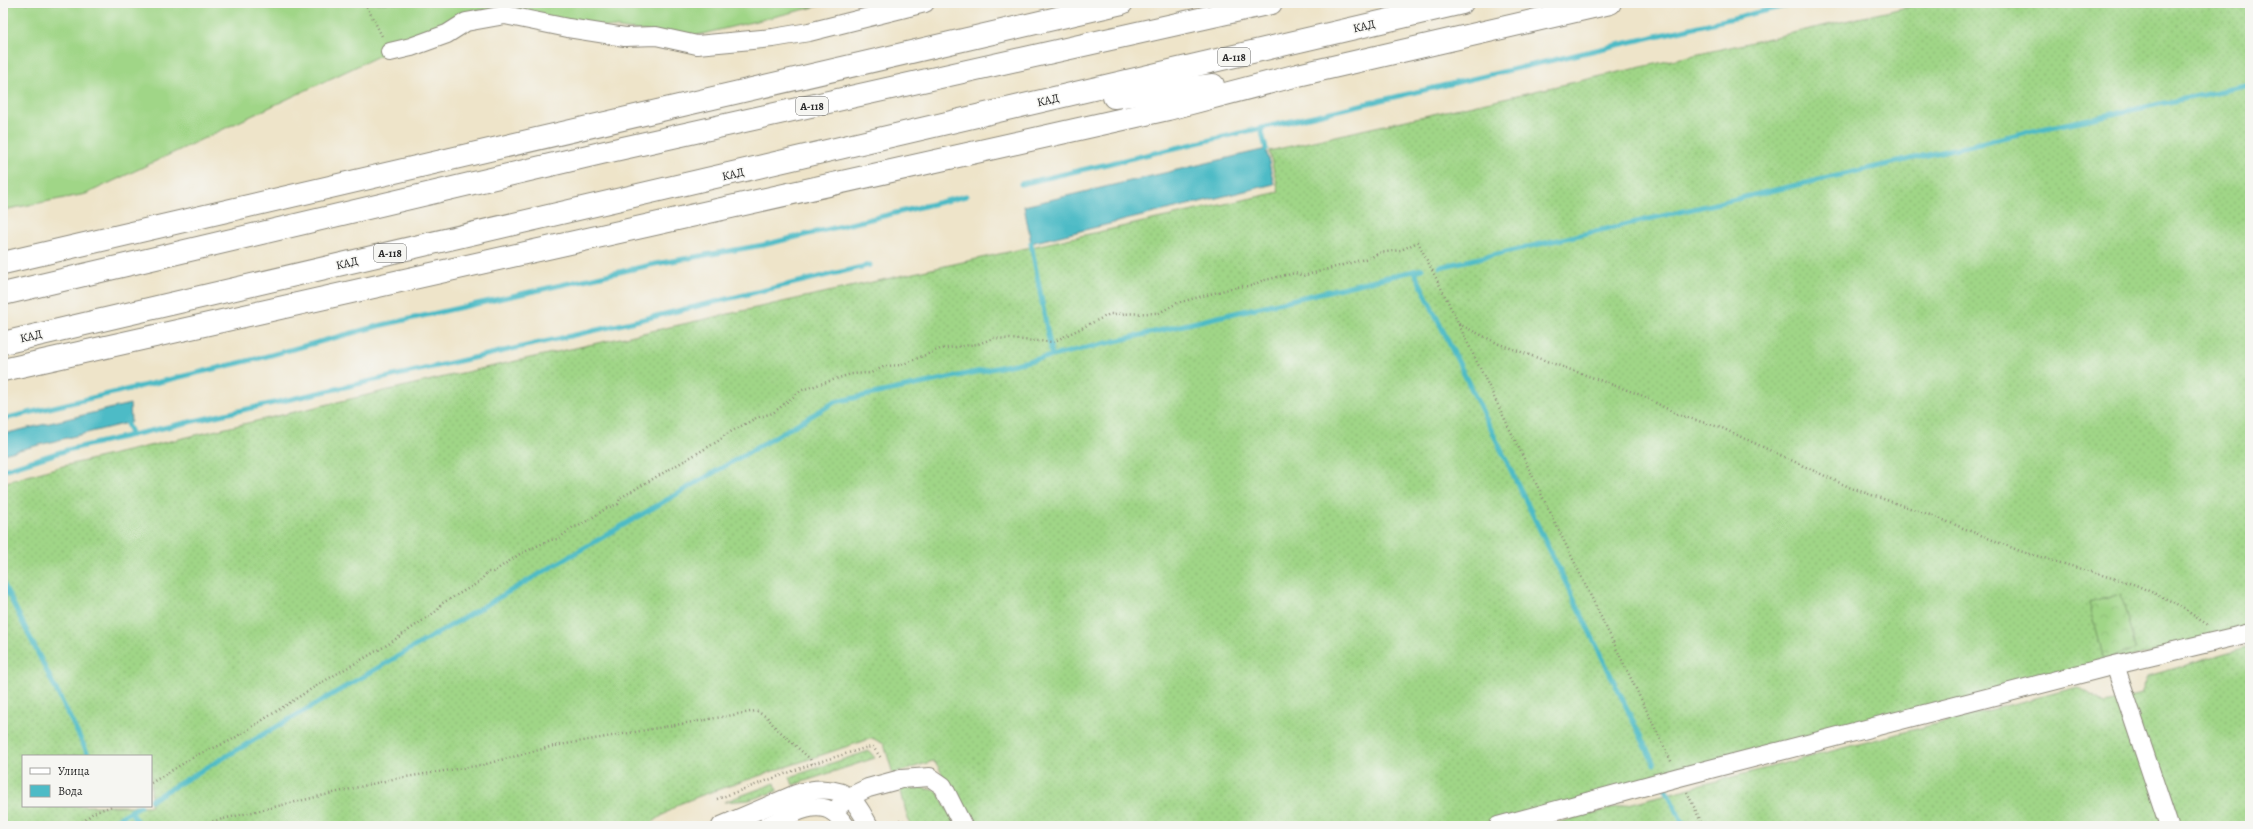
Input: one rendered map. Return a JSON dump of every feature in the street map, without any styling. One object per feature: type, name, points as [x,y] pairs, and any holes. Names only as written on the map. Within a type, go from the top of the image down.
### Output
[{"type":"highway","points":[[3,263],[1122,3]]},
{"type":"highway","name":"А-118","points":[[3,294],[600,153],[1271,3]]},
{"type":"highway","name":"КАД","points":[[3,343],[1462,3]]},
{"type":"highway","points":[[3,370],[1168,109],[1298,75],[1610,3]]},
{"type":"highway","points":[[1006,110],[1298,75]]},
{"type":"highway","points":[[268,201],[600,153]]},
{"type":"street","points":[[390,52],[411,47],[446,34],[466,22],[505,15],[568,28],[625,37],[656,36],[697,45],[773,38],[809,32],[925,3]]},
{"type":"street","points":[[1498,826],[1679,777],[2114,665],[2250,633]]},
{"type":"street","points":[[2114,665],[2169,826]]},
{"type":"street","points":[[833,812],[849,797],[888,782],[930,777],[943,786],[963,826]]},
{"type":"street","points":[[721,826],[807,791],[828,790],[849,797],[869,826]]},
{"type":"street","points":[[767,826],[812,807],[823,807],[833,812],[846,826]]},
{"type":"path","points":[[365,3],[390,52]]},
{"type":"path","points":[[152,782],[199,754],[230,741],[319,684],[387,645],[438,610],[441,604],[478,583],[488,572],[493,572],[520,554],[550,540],[558,539],[573,527],[579,526],[607,508],[618,504],[620,498],[720,440],[725,435],[756,418],[773,413],[802,390],[851,374],[871,373],[885,366],[901,366],[940,349],[951,346],[978,344],[994,338],[1053,342],[1110,314],[1159,313],[1177,303],[1236,287],[1252,286],[1261,281],[1296,273],[1303,276],[1372,257],[1378,253],[1400,250],[1418,242],[1703,826]]},
{"type":"path","points":[[1459,324],[1499,344],[1641,395],[1679,415],[1722,428],[1851,488],[1936,517],[2020,551],[2136,586],[2176,603],[2206,623],[2221,641]]},
{"type":"path","points":[[193,826],[393,780],[482,765],[554,746],[756,711],[767,717],[774,726],[810,759],[812,764]]},
{"type":"path","points":[[717,799],[812,764],[865,748],[873,747],[882,758]]},
{"type":"path","points":[[71,826],[84,821],[93,812],[109,807]]},
{"type":"path","points":[[889,826],[902,820],[906,826]]},
{"type":"path","points":[[661,826],[668,822]]},
{"type":"green space","points":[[3,3],[831,3],[690,37],[476,10],[86,194],[3,210]]},
{"type":"green space","points":[[1925,3],[2250,3],[2250,627],[1483,826],[968,826],[938,766],[933,761],[893,774],[884,744],[872,738],[679,804],[647,826],[3,826],[3,483],[59,467],[453,375],[1279,192],[1269,151]]},
{"type":"green space","points":[[2121,594],[2136,650],[2104,659],[2089,603]]},
{"type":"green space","points":[[2250,647],[2250,826],[1544,826],[2078,687],[2105,703],[2141,694],[2148,676]]},
{"type":"green space","points":[[869,751],[875,758],[793,785],[790,777]]},
{"type":"green space","points":[[775,783],[777,791],[749,800],[724,802]]},
{"type":"green space","points":[[900,787],[918,787],[937,791],[957,826],[911,826]]},
{"type":"water","points":[[1266,149],[1274,184],[1031,243],[1024,206]]},
{"type":"water","points":[[130,404],[131,422],[3,454],[3,434]]},
{"type":"waterway","points":[[1021,184],[1798,3]]},
{"type":"waterway","points":[[1440,267],[2032,131],[2250,85]]},
{"type":"waterway","points":[[1261,128],[1266,149]]},
{"type":"waterway","points":[[3,419],[260,358],[378,326],[655,264],[763,245],[966,196]]},
{"type":"waterway","points":[[1031,243],[1052,356]]},
{"type":"waterway","points":[[3,470],[67,450],[610,327],[870,265]]},
{"type":"waterway","points":[[152,799],[835,402],[1052,356],[1422,269]]},
{"type":"waterway","points":[[1414,271],[1654,764]]},
{"type":"waterway","points":[[127,424],[132,435]]},
{"type":"waterway","points":[[3,583],[89,755]]},
{"type":"waterway","points":[[1666,789],[1684,826]]},
{"type":"waterway","points":[[105,826],[138,807]]},
{"type":"waterway","points":[[131,811],[139,826]]}]
